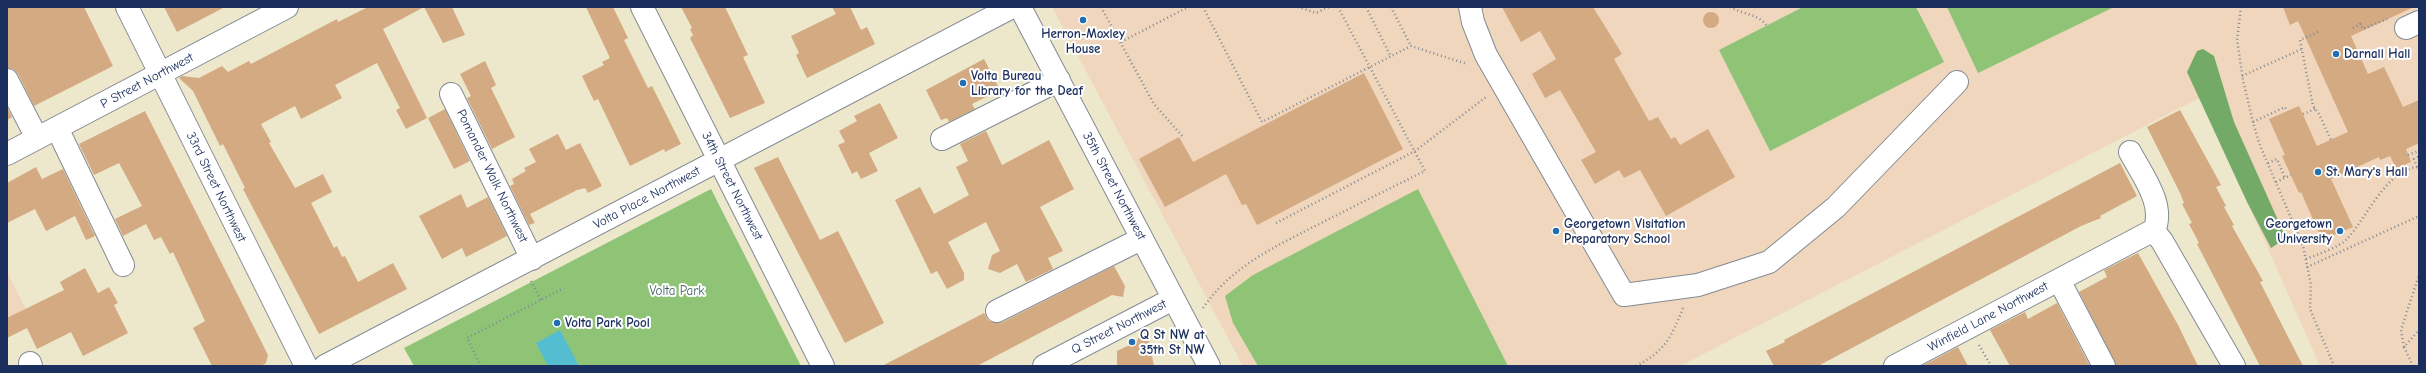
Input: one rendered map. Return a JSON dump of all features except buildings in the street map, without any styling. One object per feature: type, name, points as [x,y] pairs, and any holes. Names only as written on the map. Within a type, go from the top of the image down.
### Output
[{"type":"street","name":"33rd Street Northwest","points":[[127,7],[306,366]]},
{"type":"street","name":"P Street Northwest","points":[[7,154],[288,7]]},
{"type":"street","name":"34th Street Northwest","points":[[642,7],[823,366]]},
{"type":"street","name":"Volta Place Northwest","points":[[325,366],[1012,7]]},
{"type":"street","name":"35th Street Northwest","points":[[1020,7],[1209,366]]},
{"type":"street","points":[[1470,7],[1473,22],[1486,54],[1624,295],[1698,285],[1769,262],[1836,207],[1957,82]]},
{"type":"street","points":[[7,80],[37,138]]},
{"type":"street","points":[[942,138],[1059,80]]},
{"type":"street","name":"Pomander Walk Northwest","points":[[451,94],[532,259]]},
{"type":"street","points":[[57,128],[123,265]]},
{"type":"street","points":[[2130,152],[2156,204],[2158,218],[2153,233],[2162,241],[2234,366]]},
{"type":"street","name":"Winfield Lane Northwest","points":[[1896,366],[2146,233],[2153,233]]},
{"type":"street","points":[[997,311],[1142,239]]},
{"type":"street","name":"Winfield Lane Northwest","points":[[2059,280],[2104,366]]},
{"type":"street","name":"Q Street Northwest","points":[[1044,366],[1173,299]]},
{"type":"path","points":[[1101,7],[1154,104],[1183,136]]},
{"type":"path","points":[[1121,42],[1188,7]]},
{"type":"path","points":[[1203,7],[1262,122],[1411,46]]},
{"type":"path","points":[[1298,7],[1316,14],[1329,7]]},
{"type":"path","points":[[1203,308],[1221,286],[1244,265],[1270,249],[1425,171],[1338,7]]},
{"type":"path","points":[[1366,7],[1391,57]]},
{"type":"path","points":[[1391,7],[1411,46],[1471,65]]},
{"type":"path","points":[[1730,7],[1738,12],[1758,18],[1767,26]]},
{"type":"path","points":[[2242,7],[2237,40],[2242,76],[2253,122],[2268,163],[2303,246],[2311,286],[2310,309],[2334,366]]},
{"type":"path","points":[[2353,28],[2361,24],[2364,29]]},
{"type":"path","points":[[2318,32],[2300,40],[2315,109],[2331,140]]},
{"type":"path","points":[[2242,76],[2302,49]]},
{"type":"path","points":[[1276,223],[1414,151],[1493,92]]},
{"type":"path","points":[[2253,122],[2285,107],[2287,110]]},
{"type":"path","points":[[2303,114],[2315,109]]},
{"type":"path","points":[[2408,155],[2419,151]]},
{"type":"path","points":[[2306,259],[2346,241],[2377,195],[2407,171],[2418,167],[2414,159],[2419,156]]},
{"type":"path","points":[[2268,163],[2277,159],[2285,178]]},
{"type":"path","points":[[2404,165],[2407,171]]},
{"type":"path","points":[[2276,182],[2291,175]]},
{"type":"path","points":[[2307,267],[2419,216]]},
{"type":"path","points":[[2413,366],[2404,347],[2401,330],[2419,275]]},
{"type":"path","points":[[532,282],[541,300]]},
{"type":"path","points":[[481,366],[467,338],[564,288]]},
{"type":"path","points":[[1636,366],[1653,357],[1672,336],[1686,301]]},
{"type":"path","points":[[2404,347],[2419,330]]},
{"type":"shaded area","name":"Georgetown Visitation Preparatory School","points":[[1052,7],[2419,7],[2419,366],[2320,366],[2201,97],[1680,366],[1243,366]]},
{"type":"shaded area","points":[[7,272],[29,315],[7,336]]},
{"type":"green space","points":[[1803,7],[1916,7],[1944,62],[1770,151],[1719,50]]},
{"type":"green space","points":[[1947,7],[2114,7],[1978,73]]},
{"type":"green space","points":[[2203,49],[2214,56],[2234,122],[2286,238],[2271,248],[2247,202],[2187,72],[2197,51]]},
{"type":"green space","name":"Volta Park","points":[[711,189],[801,366],[414,366],[404,348]]},
{"type":"green space","points":[[1418,189],[1508,366],[1258,366],[1233,323],[1225,296],[1253,275]]},
{"type":"water","points":[[560,330],[579,366],[548,366],[536,343]]},
{"type":"place","name":"Herron-Moxley House","points":[[1083,20]]},
{"type":"place","name":"Darnall Hall","points":[[2336,54]]},
{"type":"place","name":"Volta Bureau Library for the Deaf","points":[[963,83]]},
{"type":"place","name":"St. Mary's Hall","points":[[2318,172]]},
{"type":"place","name":"Georgetown Visitation Preparatory School","points":[[1556,231]]},
{"type":"place","name":"Georgetown University","points":[[2340,231]]},
{"type":"place","name":"Volta Park Pool","points":[[557,323]]},
{"type":"place","name":"Q St NW at 35th St NW","points":[[1132,342]]}]
